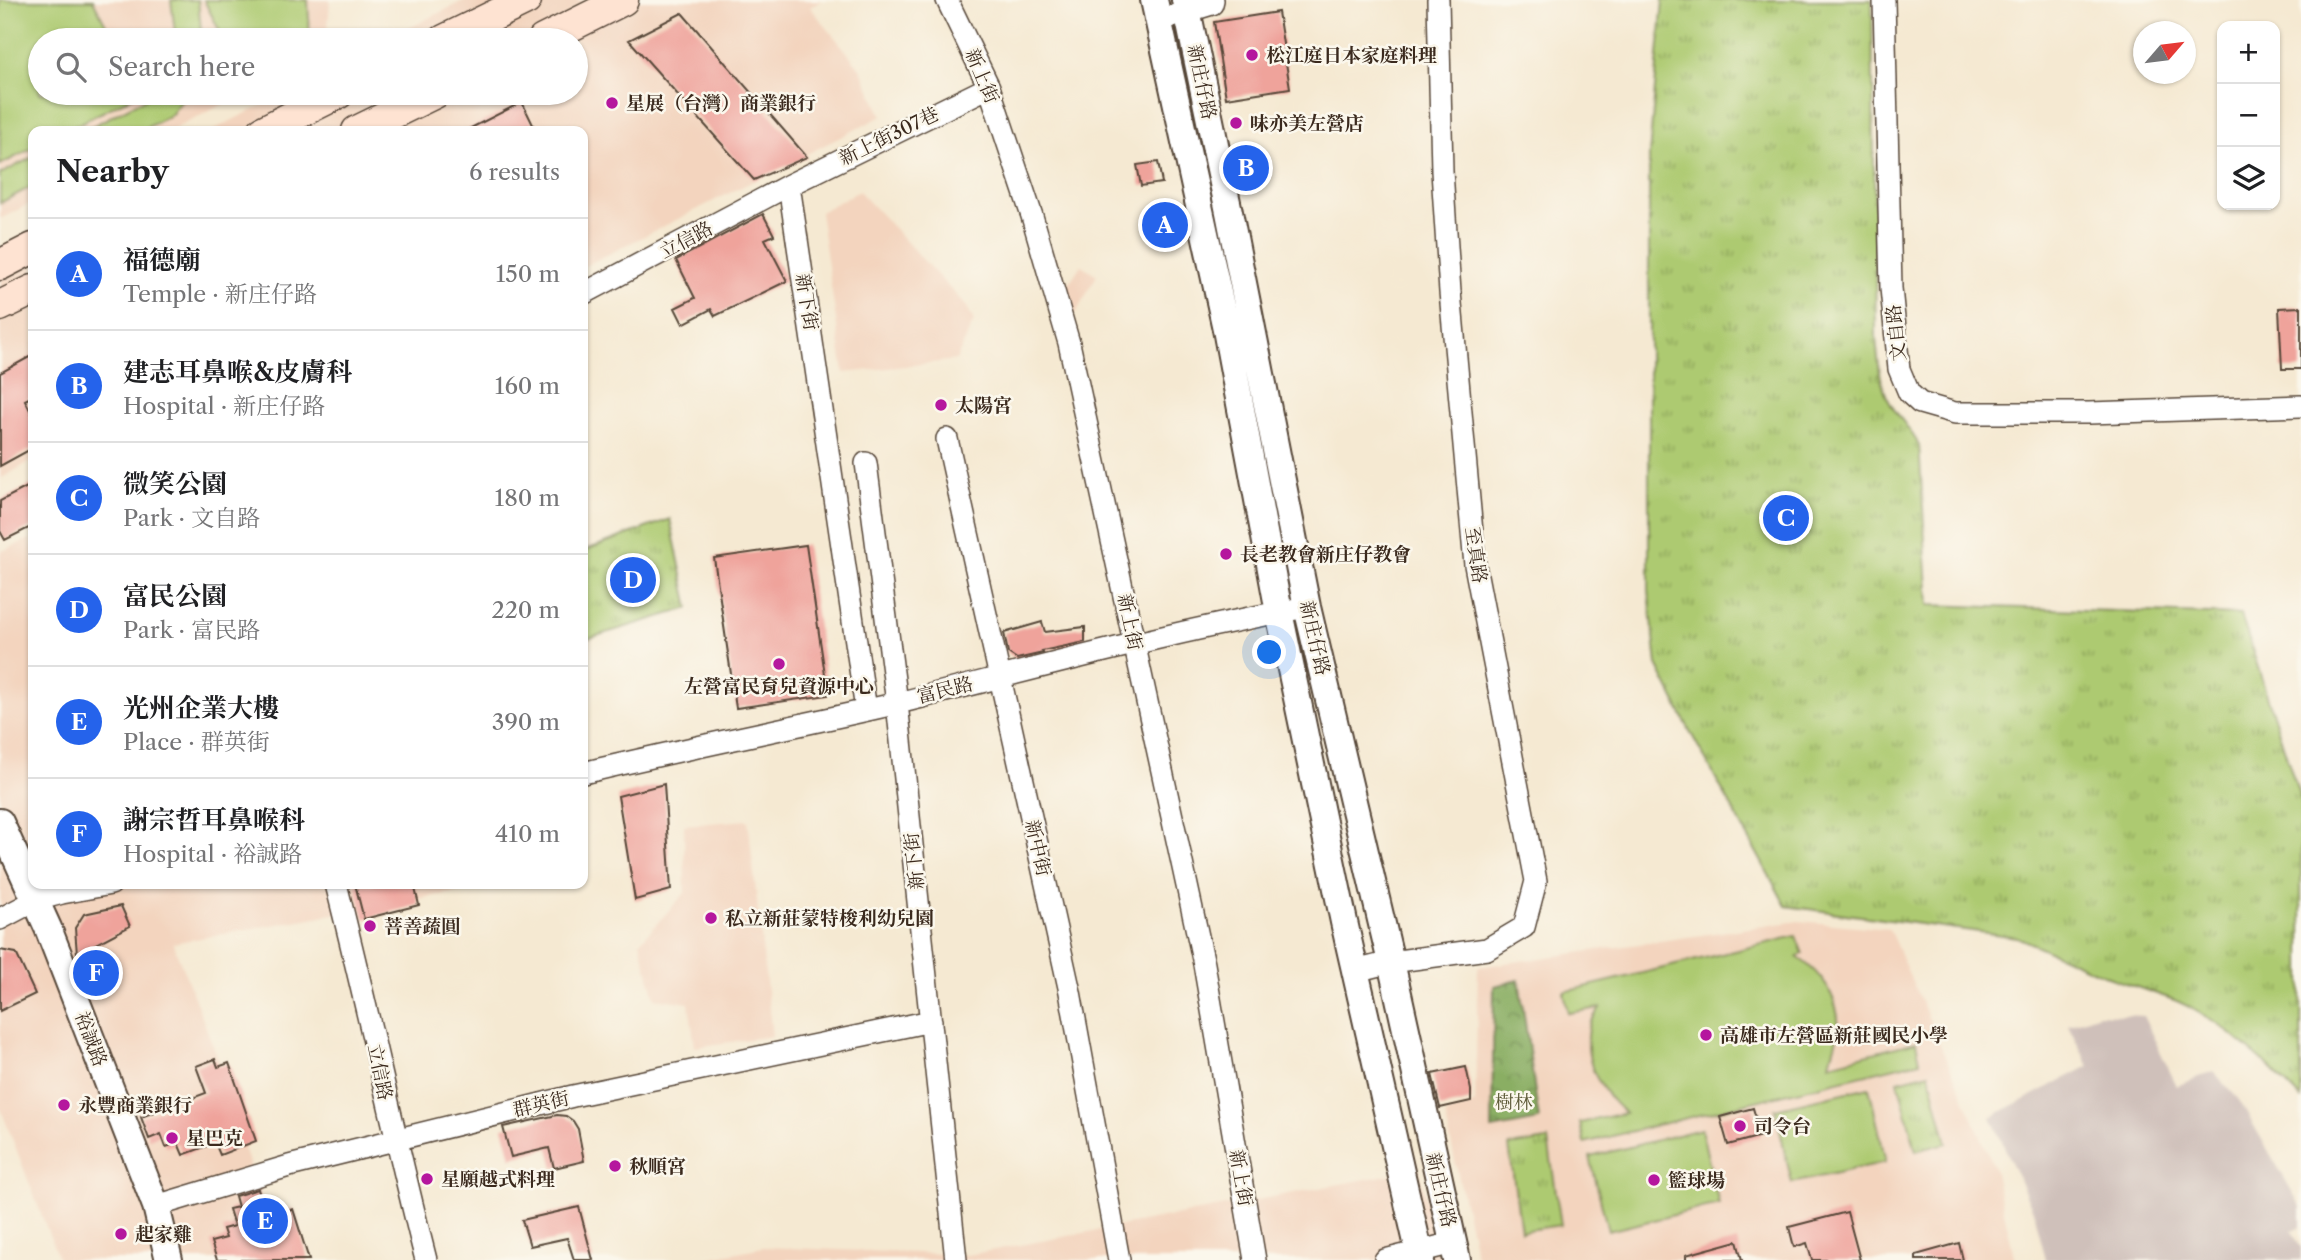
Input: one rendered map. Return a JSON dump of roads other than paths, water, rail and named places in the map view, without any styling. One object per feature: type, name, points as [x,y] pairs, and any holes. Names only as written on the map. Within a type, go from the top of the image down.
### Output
[{"type":"main road","points":[[469,28],[526,0]]},
{"type":"main road","points":[[568,28],[623,0]]},
{"type":"main road","points":[[273,126],[315,105]]},
{"type":"main road","points":[[367,126],[410,105]]},
{"type":"main road","points":[[0,265],[28,251]]},
{"type":"main road","points":[[0,306],[28,292]]},
{"type":"street","name":"新上街","points":[[947,0],[989,87],[1032,216],[1069,343],[1205,964],[1255,1260]]},
{"type":"street","name":"新庄仔路","points":[[1213,0],[1212,4],[1157,10],[1226,329],[1279,612],[1355,971],[1420,1256]]},
{"type":"street","name":"至真路","points":[[1355,971],[1391,962],[1487,949],[1524,927],[1536,881],[1475,565],[1441,171],[1438,0]]},
{"type":"street","name":"文自路","points":[[1884,0],[1891,288],[1899,369],[1909,393],[1920,403],[1955,413],[2301,406]]},
{"type":"street","name":"新庄仔路","points":[[1186,6],[1307,607],[1391,962],[1455,1252]]},
{"type":"street","name":"新上街307巷","points":[[789,186],[989,87]]},
{"type":"street","name":"立信路","points":[[588,291],[789,186]]},
{"type":"street","name":"新下街","points":[[789,186],[866,710]]},
{"type":"street","name":"新中街","points":[[947,439],[1070,992],[1119,1260]]},
{"type":"street","name":"新下街","points":[[866,463],[897,703],[956,1260]]},
{"type":"street","name":"富民路","points":[[588,767],[866,710],[1000,676],[1307,607]]},
{"type":"street","name":"裕誠路","points":[[0,822],[28,883]]},
{"type":"street","name":"裕誠路","points":[[31,889],[156,1206],[169,1260]]},
{"type":"street","points":[[0,919],[36,900],[84,889]]},
{"type":"street","name":"立信路","points":[[337,889],[426,1260]]},
{"type":"street","name":"群英街","points":[[156,1206],[289,1166],[573,1096],[930,1021]]},
{"type":"street","points":[[1385,1260],[1455,1252]]},
{"type":"place","name":"松江庭日本家庭料理","points":[[1252,55]]},
{"type":"place","name":"星展（台灣）商業銀行","points":[[612,103]]},
{"type":"place","name":"味亦美左營店","points":[[1236,123]]},
{"type":"place","name":"建志耳鼻喉&皮膚科","points":[[1246,168]]},
{"type":"place","name":"福德廟","points":[[1165,225]]},
{"type":"place","name":"太陽宮","points":[[941,405]]},
{"type":"place","name":"微笑公園","points":[[1786,518]]},
{"type":"place","name":"長老教會新庄仔教會","points":[[1226,554]]},
{"type":"place","name":"富民公園","points":[[633,580]]},
{"type":"place","name":"左營富民育兒資源中心","points":[[779,664]]},
{"type":"place","name":"私立新莊蒙特梭利幼兒園","points":[[711,918]]},
{"type":"place","name":"菩善蔬圓","points":[[370,926]]},
{"type":"place","name":"謝宗哲耳鼻喉科","points":[[96,973]]},
{"type":"place","name":"高雄市左營區新莊國民小學","points":[[1706,1035]]},
{"type":"place","name":"永豐商業銀行","points":[[64,1105]]},
{"type":"place","name":"司令台","points":[[1740,1126]]},
{"type":"place","name":"星巴克","points":[[172,1138]]},
{"type":"place","name":"秋順宮","points":[[615,1166]]},
{"type":"place","name":"星願越式料理","points":[[427,1179]]},
{"type":"place","name":"籃球場","points":[[1654,1180]]},
{"type":"place","name":"光州企業大樓","points":[[265,1221]]},
{"type":"place","name":"起家雞","points":[[121,1234]]},
{"type":"park label","name":"樹林","points":[[1514,1102]]}]
